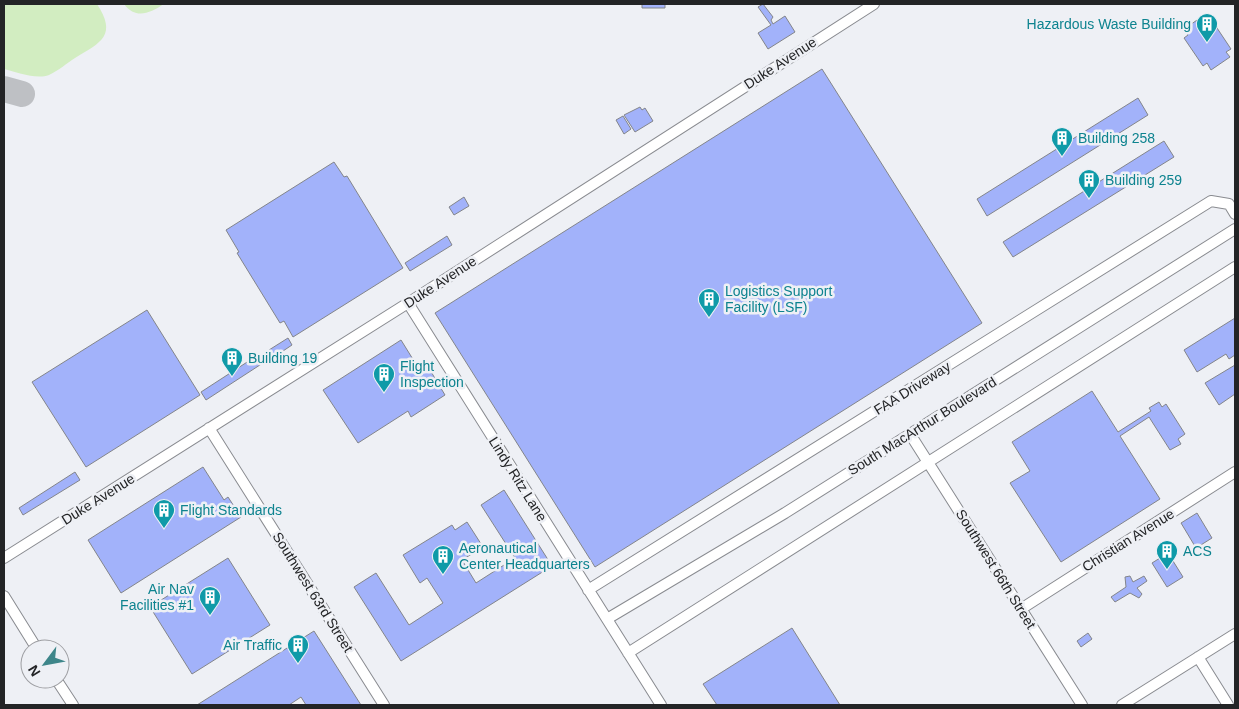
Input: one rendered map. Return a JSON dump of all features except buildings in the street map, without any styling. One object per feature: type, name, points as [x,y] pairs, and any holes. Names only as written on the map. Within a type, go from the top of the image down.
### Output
[{"type":"street","name":"Duke Avenue","points":[[4,558],[408,303],[874,4]]},
{"type":"street","name":"FAA Driveway","points":[[588,590],[1211,201],[1229,204],[1235,214]]},
{"type":"street","name":"South MacArthur Boulevard","points":[[607,619],[785,512],[1235,229]]},
{"type":"street","points":[[628,653],[1235,267]]},
{"type":"street","name":"Lindy Ritz Lane","points":[[408,303],[661,705]]},
{"type":"street","name":"Southwest 63rd Street","points":[[209,428],[384,705]]},
{"type":"street","name":"Southwest 66th Street","points":[[910,434],[1082,705]]},
{"type":"street","name":"Christian Avenue","points":[[1021,609],[1235,472]]},
{"type":"street","points":[[4,596],[31,639]]},
{"type":"street","points":[[1122,705],[1235,634]]},
{"type":"street","points":[[1198,658],[1228,705]]},
{"type":"street","points":[[63,689],[73,705]]},
{"type":"green space","points":[[4,4],[97,4],[106,23],[104,37],[93,47],[49,75],[38,77],[4,69]]},
{"type":"green space","points":[[124,4],[164,4],[154,10],[138,13],[133,12]]},
{"type":"taxiway","points":[[4,89],[22,94]]},
{"type":"place","name":"Hazardous Waste Building","points":[[1207,43]]},
{"type":"place","name":"Building 258","points":[[1062,157]]},
{"type":"place","name":"Building 259","points":[[1089,199]]},
{"type":"place","name":"Logistics Support Facility (LSF)","points":[[709,318]]},
{"type":"place","name":"Building 19","points":[[232,377]]},
{"type":"place","name":"Flight Inspection","points":[[384,393]]},
{"type":"place","name":"Flight Standards","points":[[164,529]]},
{"type":"place","name":"ACS","points":[[1167,570]]},
{"type":"place","name":"Aeronautical Center Headquarters","points":[[443,575]]},
{"type":"place","name":"Air Nav Facilities #1","points":[[210,616]]},
{"type":"place","name":"Air Traffic","points":[[298,664]]}]
